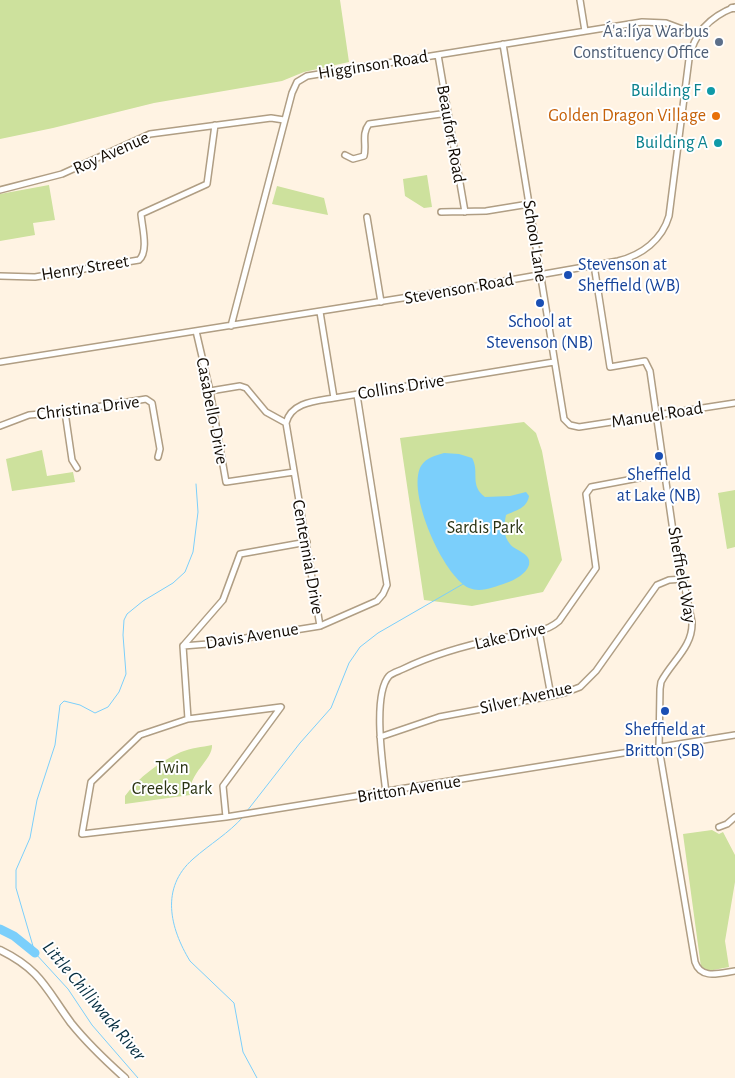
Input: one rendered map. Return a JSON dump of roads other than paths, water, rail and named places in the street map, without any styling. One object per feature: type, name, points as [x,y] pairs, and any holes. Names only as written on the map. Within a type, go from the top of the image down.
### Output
[{"type":"main road","points":[[0,950],[22,962],[37,976],[80,1033],[125,1078]]},
{"type":"street","points":[[580,0],[585,31]]},
{"type":"street","name":"Stevenson Road","points":[[0,362],[381,302],[628,259],[643,251],[655,241],[667,221],[670,210],[689,58],[693,43],[698,34],[713,18],[722,12],[734,8]]},
{"type":"street","name":"Higginson Road","points":[[231,326],[284,120],[295,86],[300,79],[307,76],[642,22],[677,26],[698,34]]},
{"type":"street","name":"School Lane","points":[[503,44],[564,419],[570,425],[579,427]]},
{"type":"street","name":"Beaufort Road","points":[[438,55],[465,212]]},
{"type":"street","points":[[345,155],[353,159],[364,156],[366,152],[365,132],[370,124],[448,113]]},
{"type":"street","name":"Roy Avenue","points":[[0,190],[62,174],[150,134],[271,118],[284,120]]},
{"type":"street","name":"Henry Street","points":[[0,276],[34,277],[139,260],[143,256],[144,250],[140,214],[208,184],[215,125]]},
{"type":"street","points":[[441,212],[486,211],[529,204]]},
{"type":"street","points":[[367,217],[381,302]]},
{"type":"street","name":"Sheffield Way","points":[[594,265],[610,367],[645,361],[650,371],[674,539],[684,579],[692,629],[690,641],[661,682],[659,748],[695,962],[698,969],[704,973],[713,974],[735,971]]},
{"type":"street","name":"Collins Drive","points":[[320,312],[334,398],[554,362]]},
{"type":"street","name":"Casabello Drive","points":[[196,332],[210,391],[226,482],[294,472]]},
{"type":"street","points":[[210,391],[240,386],[246,388],[266,412],[286,423],[287,418],[296,408],[307,403],[334,398]]},
{"type":"street","name":"Centennial Drive","points":[[286,423],[320,626],[377,601],[387,585],[357,395]]},
{"type":"street","name":"Christina Drive","points":[[0,426],[29,415],[65,412],[146,399],[152,404],[160,449],[158,457]]},
{"type":"street","name":"Manuel Road","points":[[579,427],[735,403]]},
{"type":"street","points":[[65,412],[72,460],[77,468]]},
{"type":"street","name":"Lake Drive","points":[[386,792],[380,737],[381,694],[390,676],[458,648],[538,631],[548,628],[559,621],[596,568],[586,494],[588,490],[591,487],[665,473]]},
{"type":"street","points":[[226,817],[223,786],[281,708],[188,719],[184,646],[223,600],[240,554],[307,542]]},
{"type":"street","name":"Silver Avenue","points":[[380,737],[439,717],[551,696],[580,686],[596,671],[657,585],[669,580],[684,579]]},
{"type":"street","name":"Davis Avenue","points":[[184,646],[208,644],[320,626]]},
{"type":"street","points":[[538,631],[551,696]]},
{"type":"street","name":"Britton Avenue","points":[[188,719],[140,735],[91,782],[82,834],[226,817],[735,735]]},
{"type":"street","points":[[719,827],[727,824],[735,817]]},
{"type":"water","points":[[444,453],[459,454],[472,458],[477,488],[485,497],[510,496],[526,492],[529,496],[524,506],[506,515],[505,519],[506,538],[512,546],[526,555],[529,561],[529,565],[523,574],[506,583],[478,590],[469,588],[448,568],[438,551],[423,513],[418,478],[423,463],[431,457]]},
{"type":"waterway","points":[[138,1078],[92,1025],[68,989],[35,953],[16,888],[16,870],[30,838],[37,800],[55,745],[60,705],[64,701],[80,705],[95,713],[108,707],[119,692],[126,674],[123,635],[124,620],[127,614],[143,601],[173,583],[185,572],[193,552],[198,512],[196,484]]},
{"type":"waterway","points":[[247,811],[300,743],[331,708],[349,663],[360,647],[378,633],[463,584]]},
{"type":"waterway","points":[[243,817],[193,859],[183,870],[172,895],[172,908],[173,922],[177,935],[190,961],[234,1003],[243,1052],[257,1078]]},
{"type":"waterway","name":"Little Chilliwack River","points":[[0,929],[14,936],[35,953]]},
{"type":"place","name":"Á'a:líya Warbus Constituency Office","points":[[719,42]]},
{"type":"place","name":"Building F","points":[[711,91]]},
{"type":"place","name":"Golden Dragon Village","points":[[716,116]]},
{"type":"place","name":"Building A","points":[[718,143]]},
{"type":"place","name":"Stevenson at Sheffield (WB)","points":[[568,275]]},
{"type":"place","name":"School at Stevenson (NB)","points":[[540,303]]},
{"type":"place","name":"Sheffield at Lake (NB)","points":[[659,456]]},
{"type":"place","name":"Sheffield at Britton (SB)","points":[[665,711]]},
{"type":"park label","name":"Sardis Park","points":[[485,528]]},
{"type":"park label","name":"Twin Creeks Park","points":[[172,778]]}]
